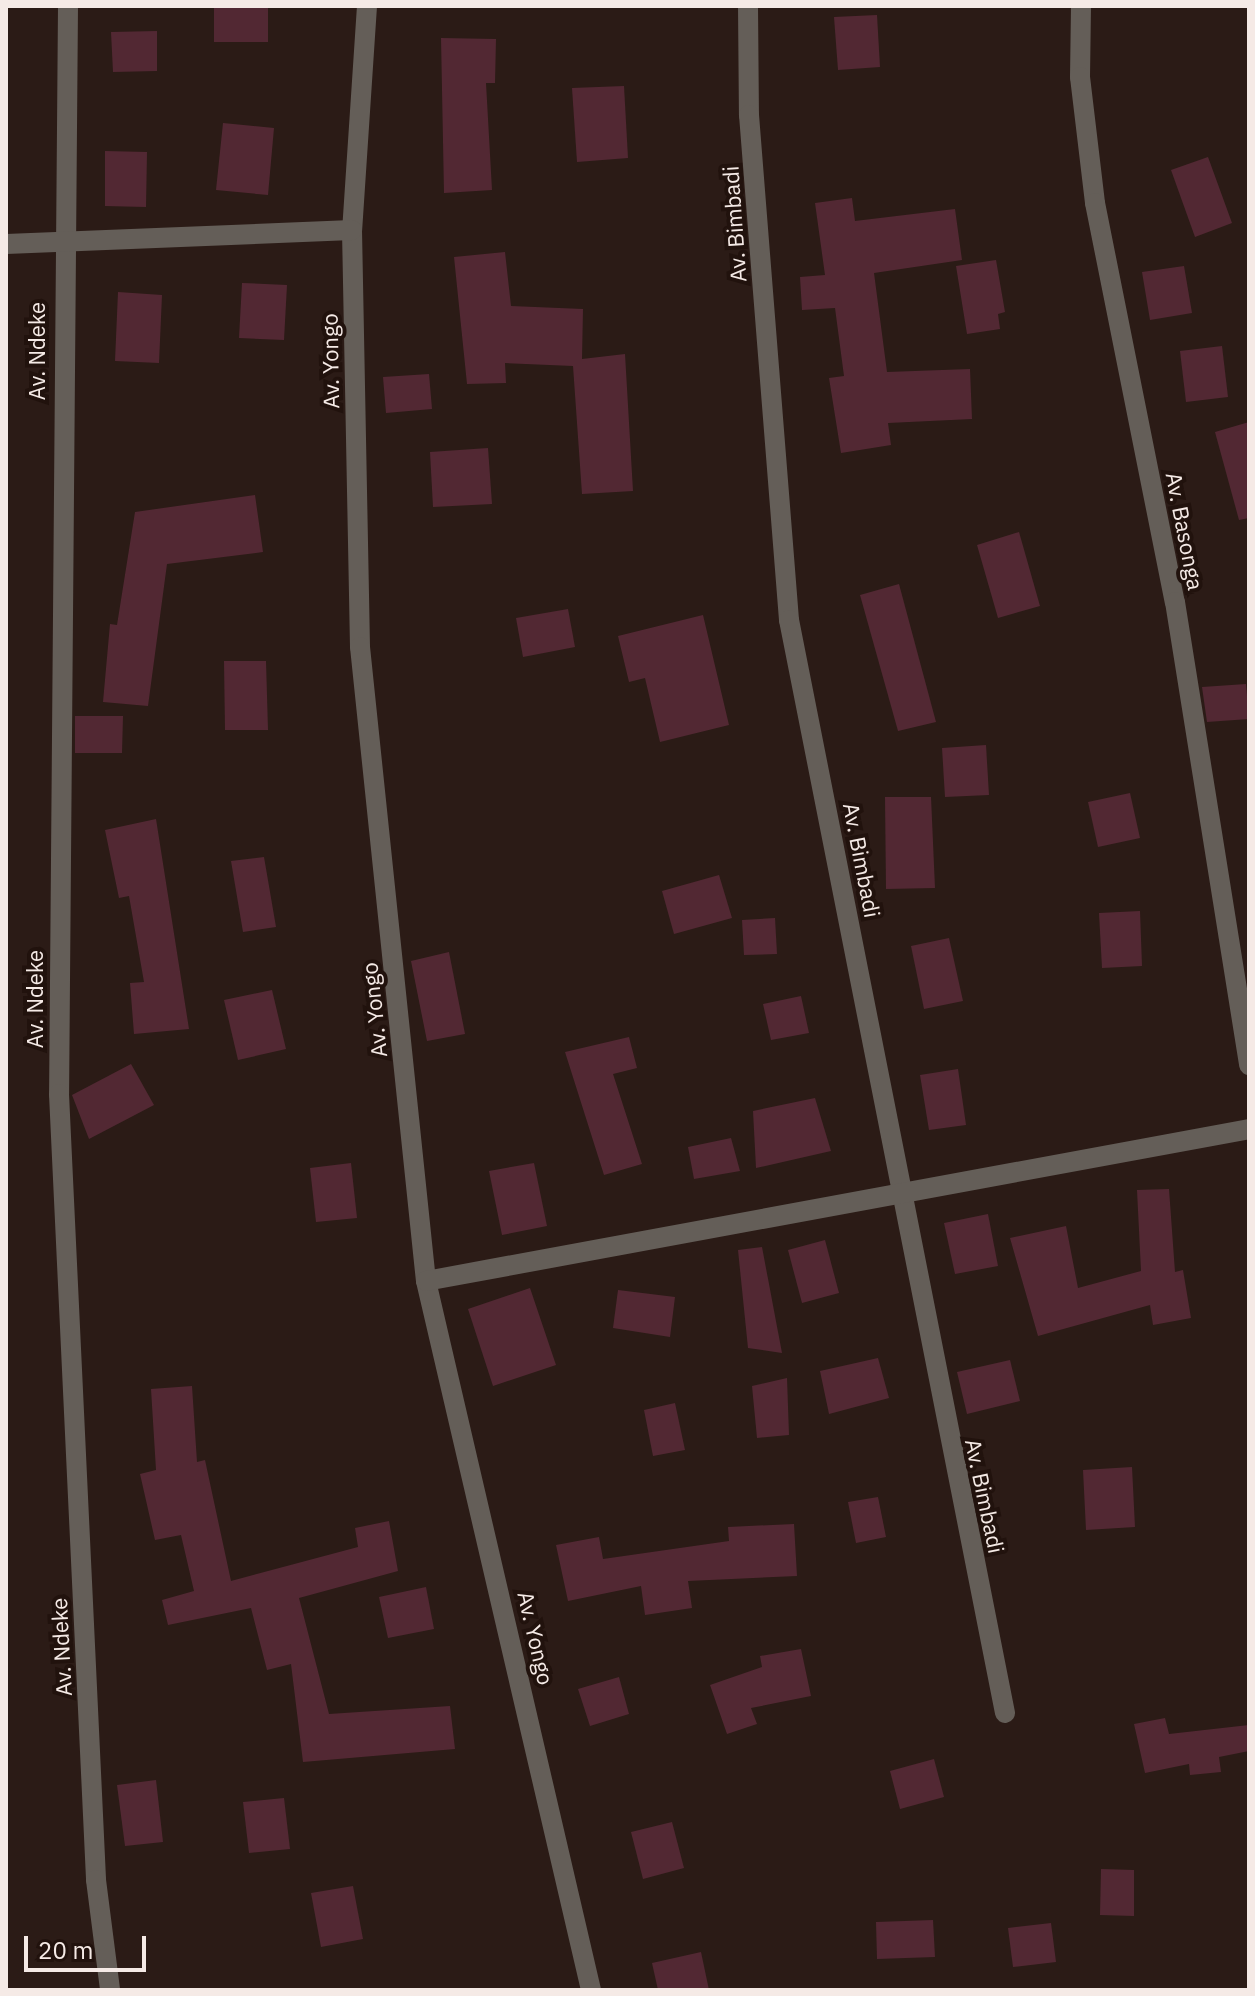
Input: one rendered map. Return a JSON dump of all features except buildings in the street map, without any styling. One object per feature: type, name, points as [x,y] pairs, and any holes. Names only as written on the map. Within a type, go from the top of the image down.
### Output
[{"type":"street","name":"Av. Ndeke","points":[[68,6],[62,245],[59,1094],[96,1880],[110,1990]]},
{"type":"street","name":"Av. Yongo","points":[[367,6],[352,230],[360,647],[426,1281],[591,1990]]},
{"type":"street","name":"Av. Bimbadi","points":[[748,6],[749,115],[789,620],[899,1196],[1005,1713]]},
{"type":"street","name":"Av. Basonga","points":[[1081,6],[1080,77],[1095,203],[1175,602],[1249,1065]]},
{"type":"street","points":[[6,244],[62,245],[352,230]]},
{"type":"street","points":[[426,1281],[1249,1129]]}]
